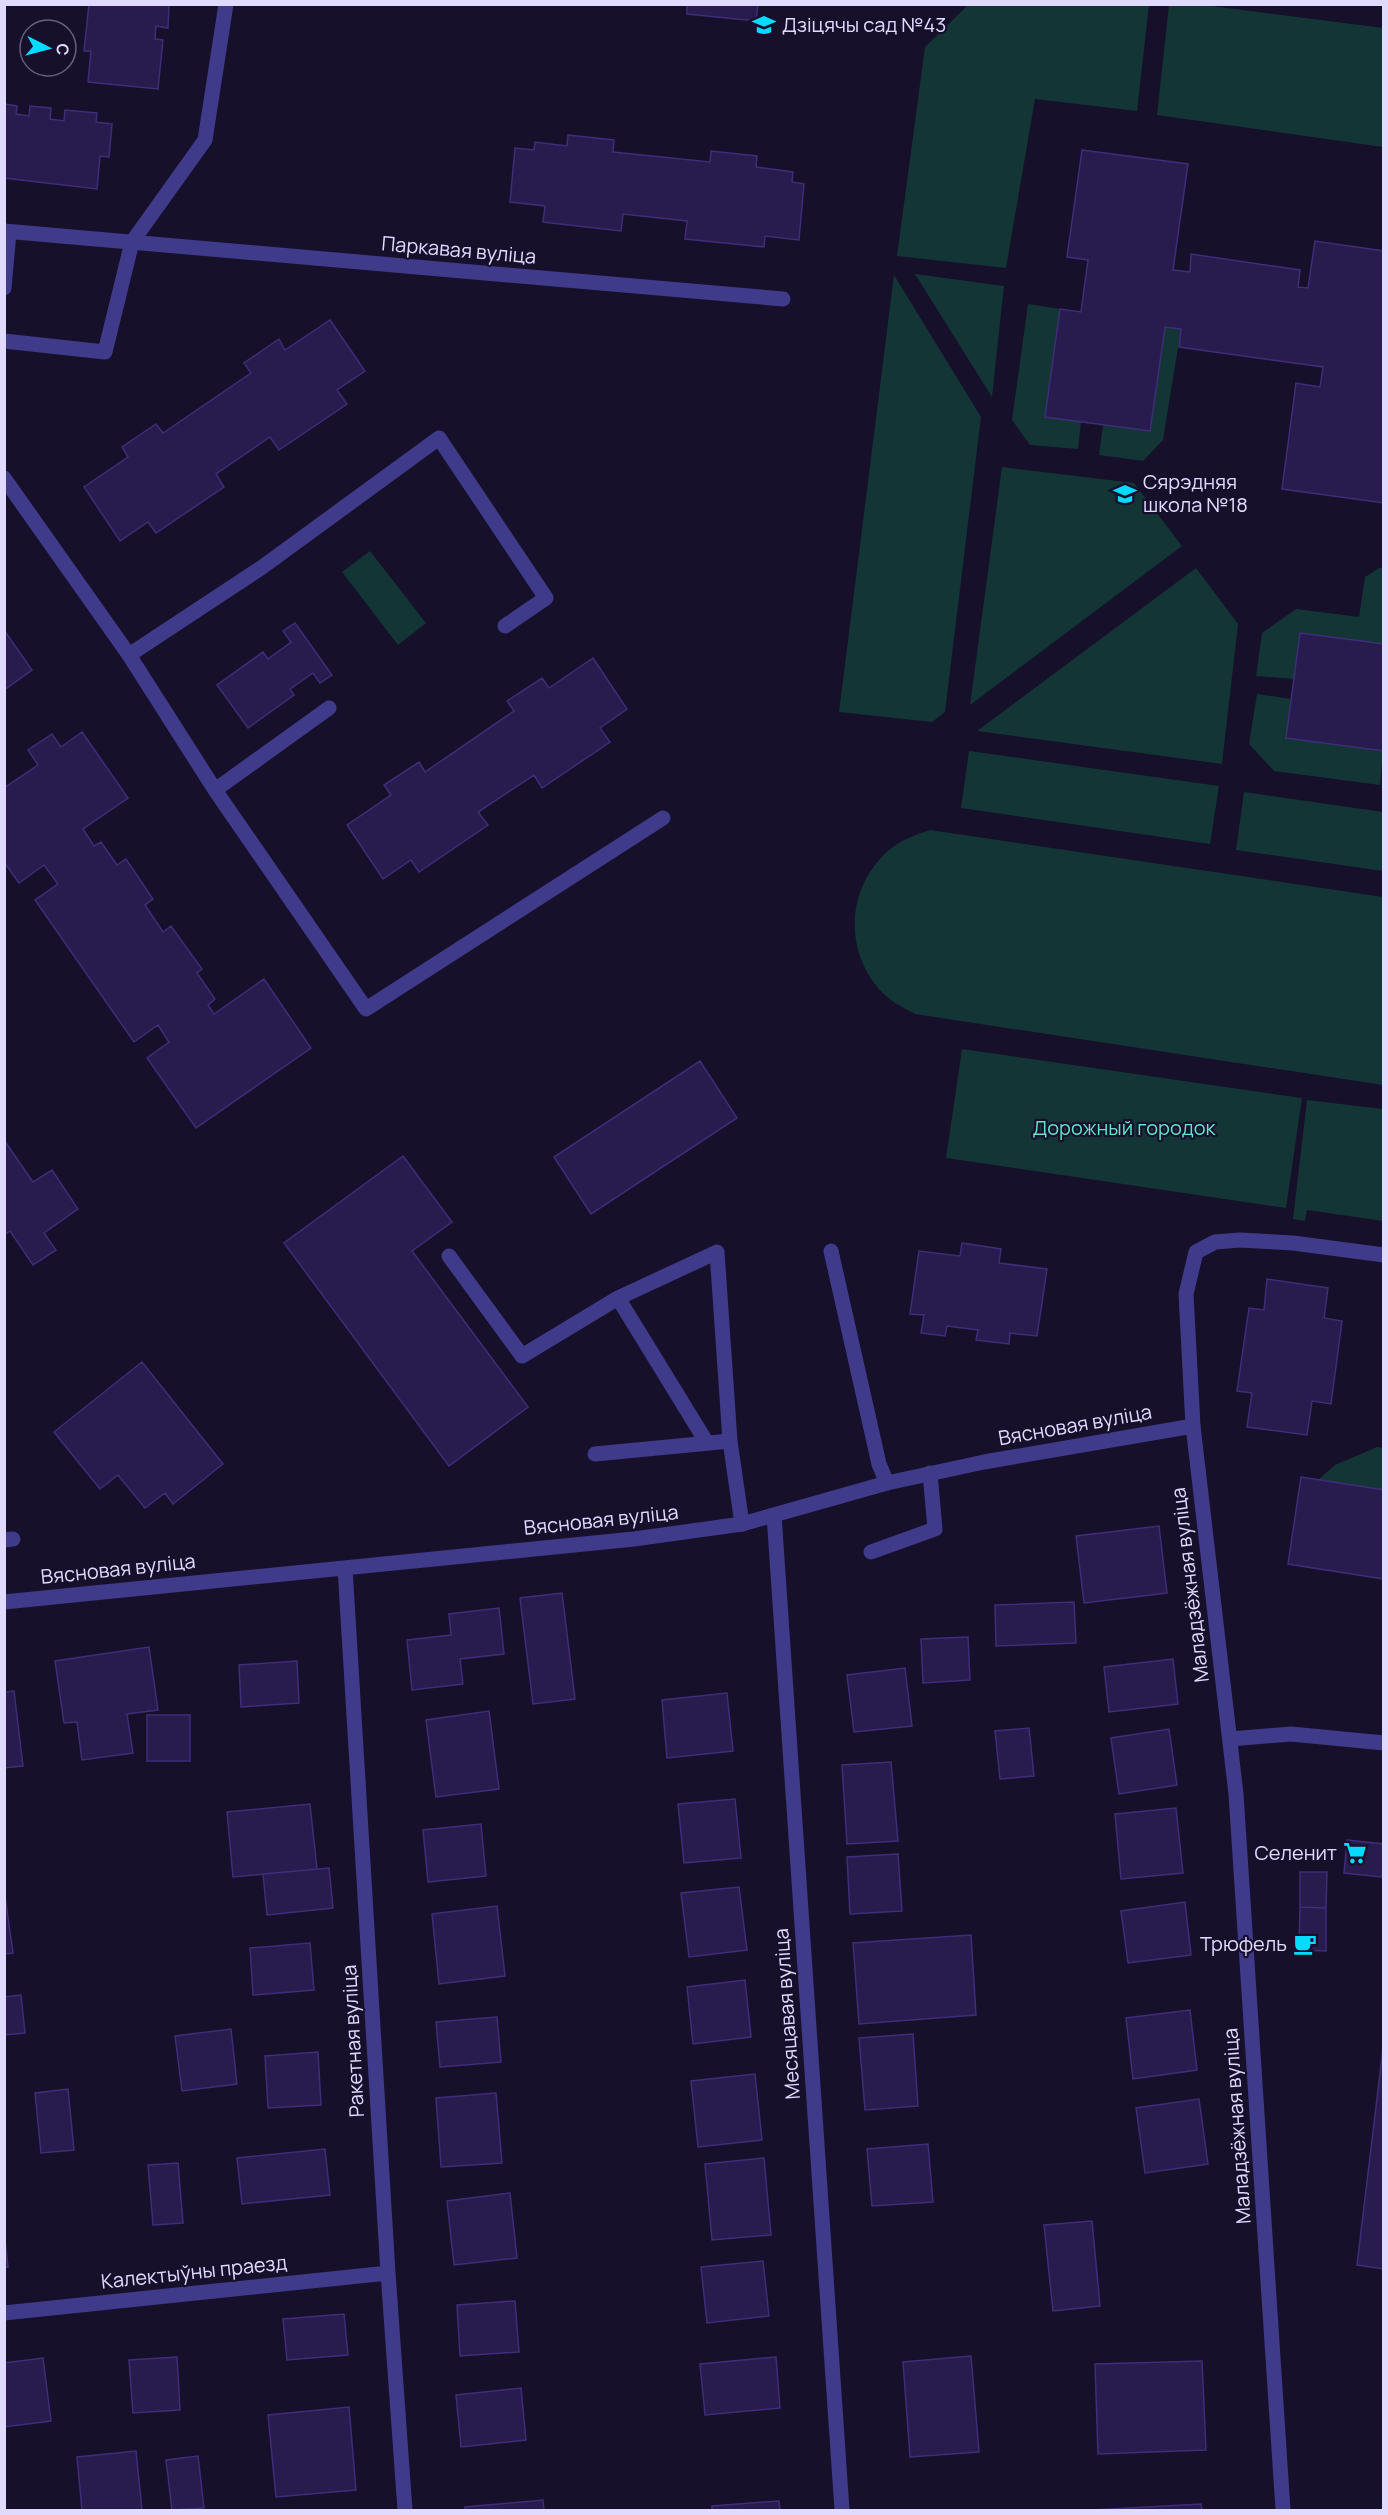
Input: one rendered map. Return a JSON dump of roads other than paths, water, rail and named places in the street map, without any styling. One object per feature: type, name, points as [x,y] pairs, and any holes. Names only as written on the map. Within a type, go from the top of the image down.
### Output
[{"type":"street","points":[[4,341],[105,352],[132,242],[205,140],[226,4]]},
{"type":"street","points":[[4,288],[7,232]]},
{"type":"street","name":"Паркавая вуліца","points":[[7,232],[783,299]]},
{"type":"street","points":[[129,655],[261,568],[439,438],[546,597],[505,626]]},
{"type":"street","points":[[4,478],[129,655],[215,790],[366,1009],[663,818]]},
{"type":"street","points":[[215,790],[329,708]]},
{"type":"street","name":"Маладзёжная вуліца","points":[[1283,2511],[1236,1794],[1193,1426],[1186,1294],[1196,1252],[1215,1242],[1240,1240],[1293,1243],[1383,1255]]},
{"type":"street","points":[[831,1251],[879,1464],[887,1483]]},
{"type":"street","points":[[449,1256],[522,1356],[618,1298],[717,1252],[730,1441],[742,1524]]},
{"type":"street","points":[[618,1298],[707,1443]]},
{"type":"street","name":"Вясновая вуліца","points":[[4,1602],[634,1539],[742,1524],[930,1473],[1193,1426]]},
{"type":"street","points":[[595,1454],[730,1441]]},
{"type":"street","points":[[871,1552],[935,1528],[930,1473]]},
{"type":"street","name":"Месяцавая вуліца","points":[[774,1515],[842,2511]]},
{"type":"street","name":"Ракетная вуліца","points":[[345,1568],[388,2273],[405,2511]]},
{"type":"street","points":[[1230,1739],[1291,1734],[1383,1743]]},
{"type":"street","name":"Калектыўны праезд","points":[[4,2313],[388,2273]]},
{"type":"place","name":"Дзіцячы сад №43","points":[[764,25]]},
{"type":"place","name":"Сярэдняя школа №18","points":[[1125,494]]},
{"type":"place","name":"Селенит","points":[[1355,1853]]},
{"type":"place","name":"Трюфель","points":[[1305,1944]]},
{"type":"park label","name":"Дорожный городок","points":[[1124,1128]]}]
